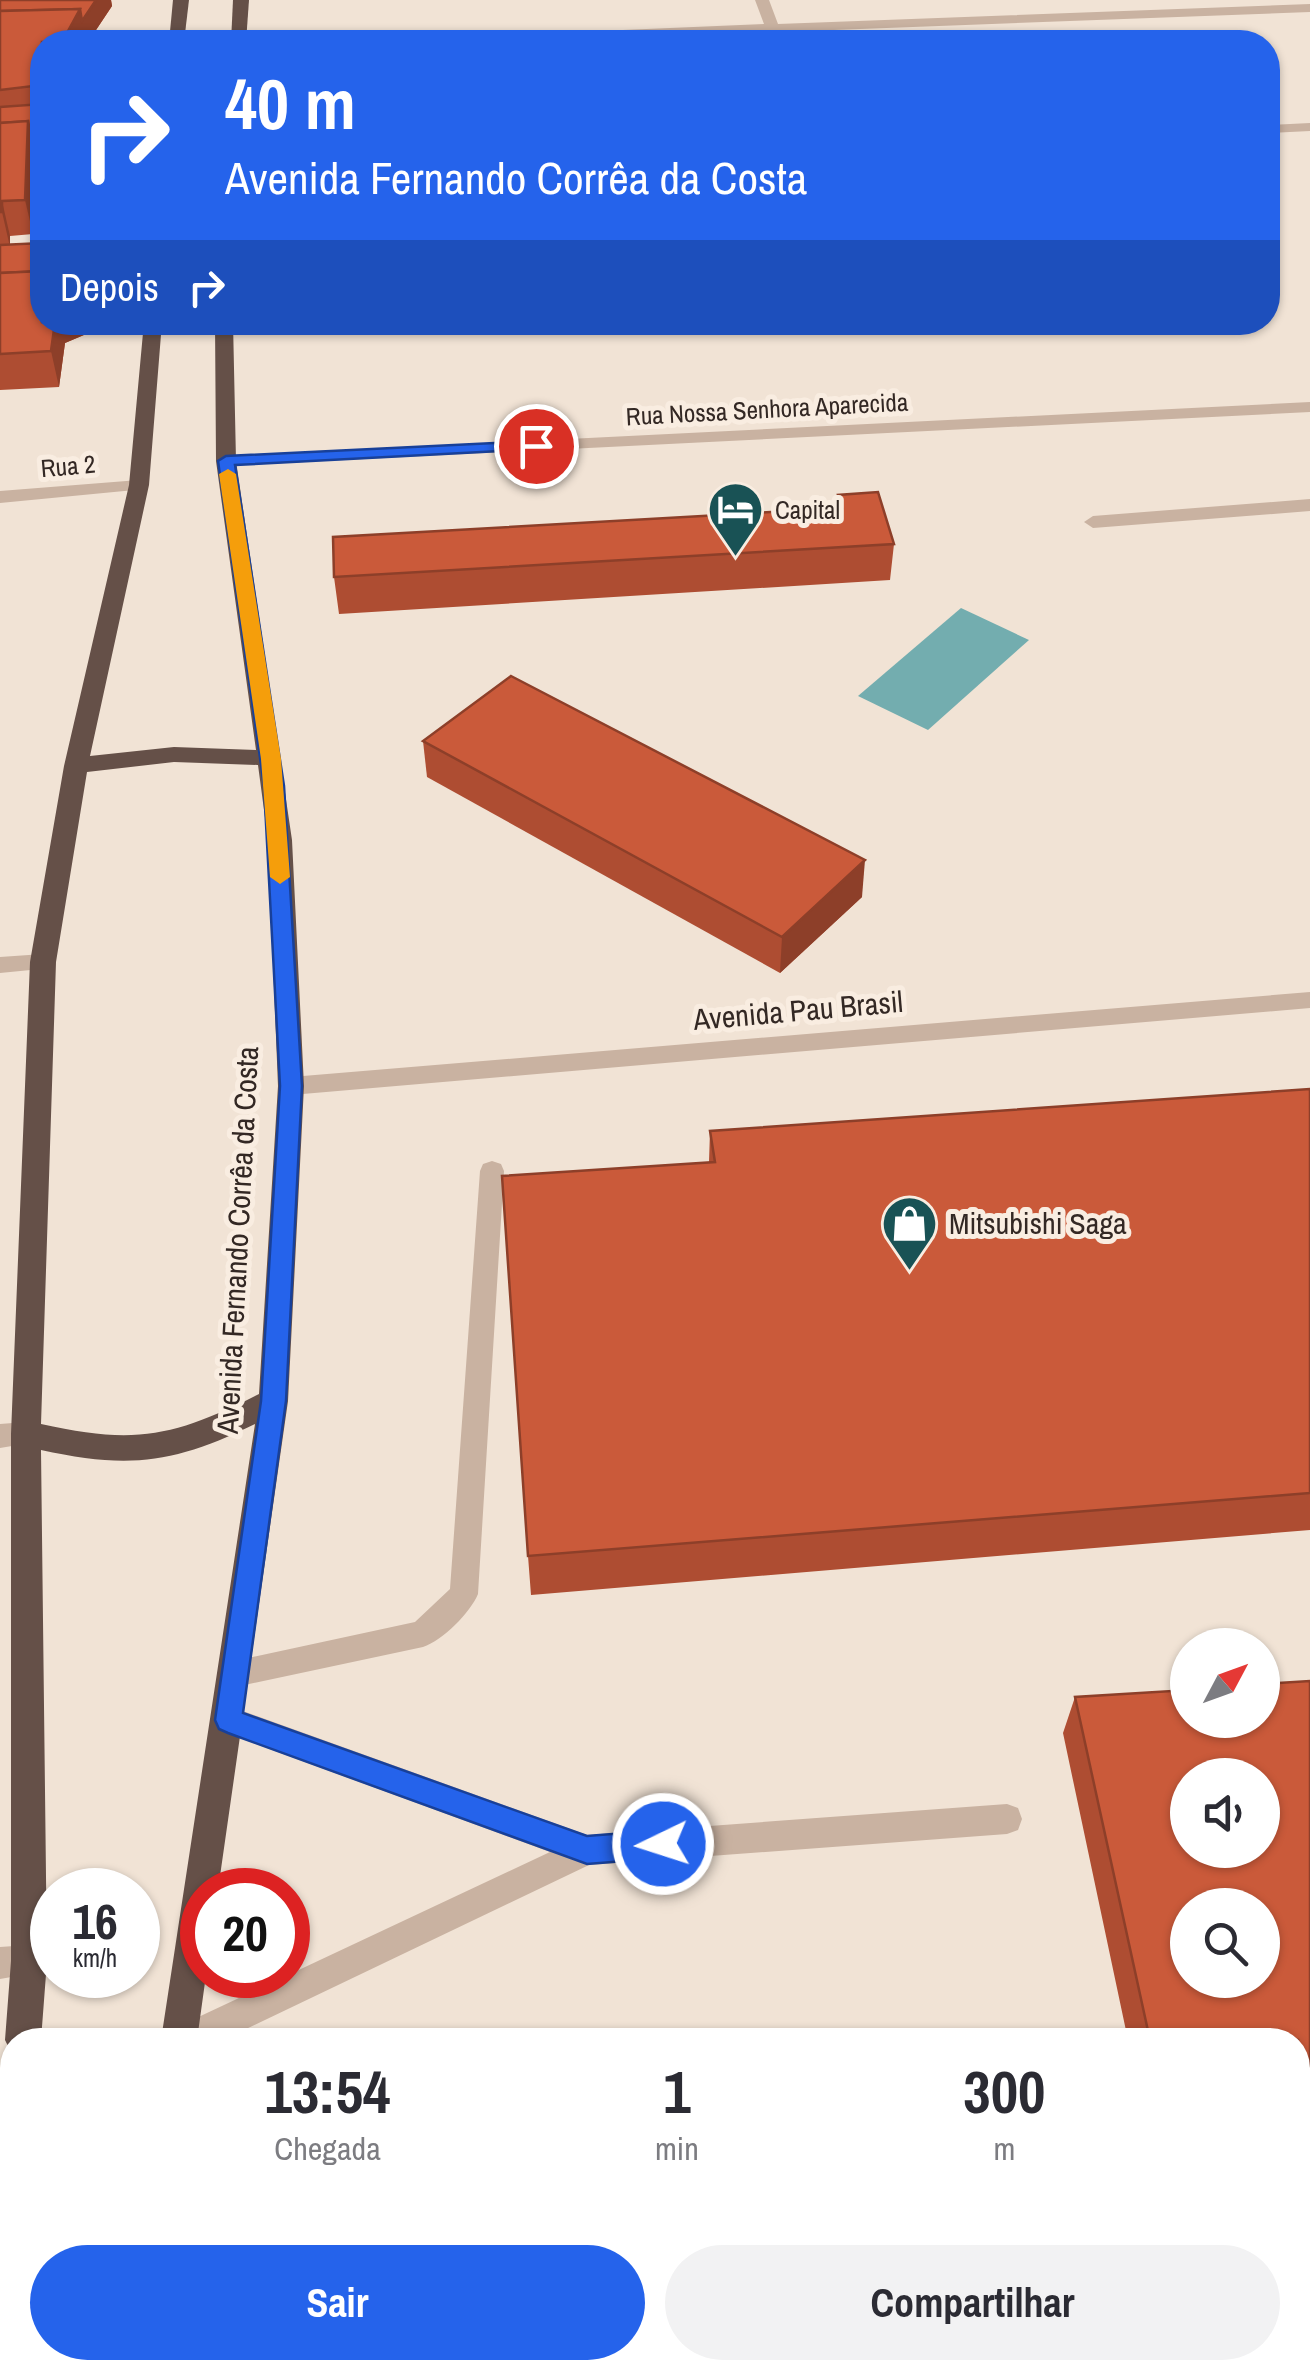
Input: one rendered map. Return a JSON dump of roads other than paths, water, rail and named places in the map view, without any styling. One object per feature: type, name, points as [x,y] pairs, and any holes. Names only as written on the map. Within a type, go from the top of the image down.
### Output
[{"type":"highway","points":[[178,30],[180,0]]},
{"type":"highway","points":[[239,30],[241,0]]},
{"type":"highway","points":[[22,2028],[15,1962],[13,1435],[44,962],[76,766],[139,485],[153,335]]},
{"type":"highway","name":"Avenida Fernando Corrêa da Costa","points":[[185,2028],[273,1401],[291,1086],[280,840],[226,461],[224,335]]},
{"type":"highway","points":[[76,766],[126,756],[204,751],[271,759]]},
{"type":"highway","points":[[13,1435],[111,1450],[166,1446],[213,1432],[273,1401]]},
{"type":"street","points":[[762,0],[774,30]]},
{"type":"street","points":[[875,30],[1310,8]]},
{"type":"street","points":[[1280,128],[1310,127]]},
{"type":"street","name":"Rua Nossa Senhora Aparecida","points":[[226,461],[1310,407]]},
{"type":"street","name":"Rua 2","points":[[0,497],[139,485]]},
{"type":"street","points":[[1093,522],[1310,505]]},
{"type":"street","points":[[0,965],[44,962]]},
{"type":"street","name":"Avenida Pau Brasil","points":[[291,1086],[1310,1000]]},
{"type":"street","points":[[235,1672],[423,1634],[464,1594],[492,1171]]},
{"type":"street","points":[[228,1720],[587,1850]]},
{"type":"street","points":[[209,2028],[587,1850],[1008,1819]]},
{"type":"water","points":[[961,608],[1029,640],[928,730],[858,696]]},
{"type":"place","name":"Capital","points":[[736,559]]},
{"type":"place","name":"Mitsubishi Saga","points":[[910,1272]]}]
